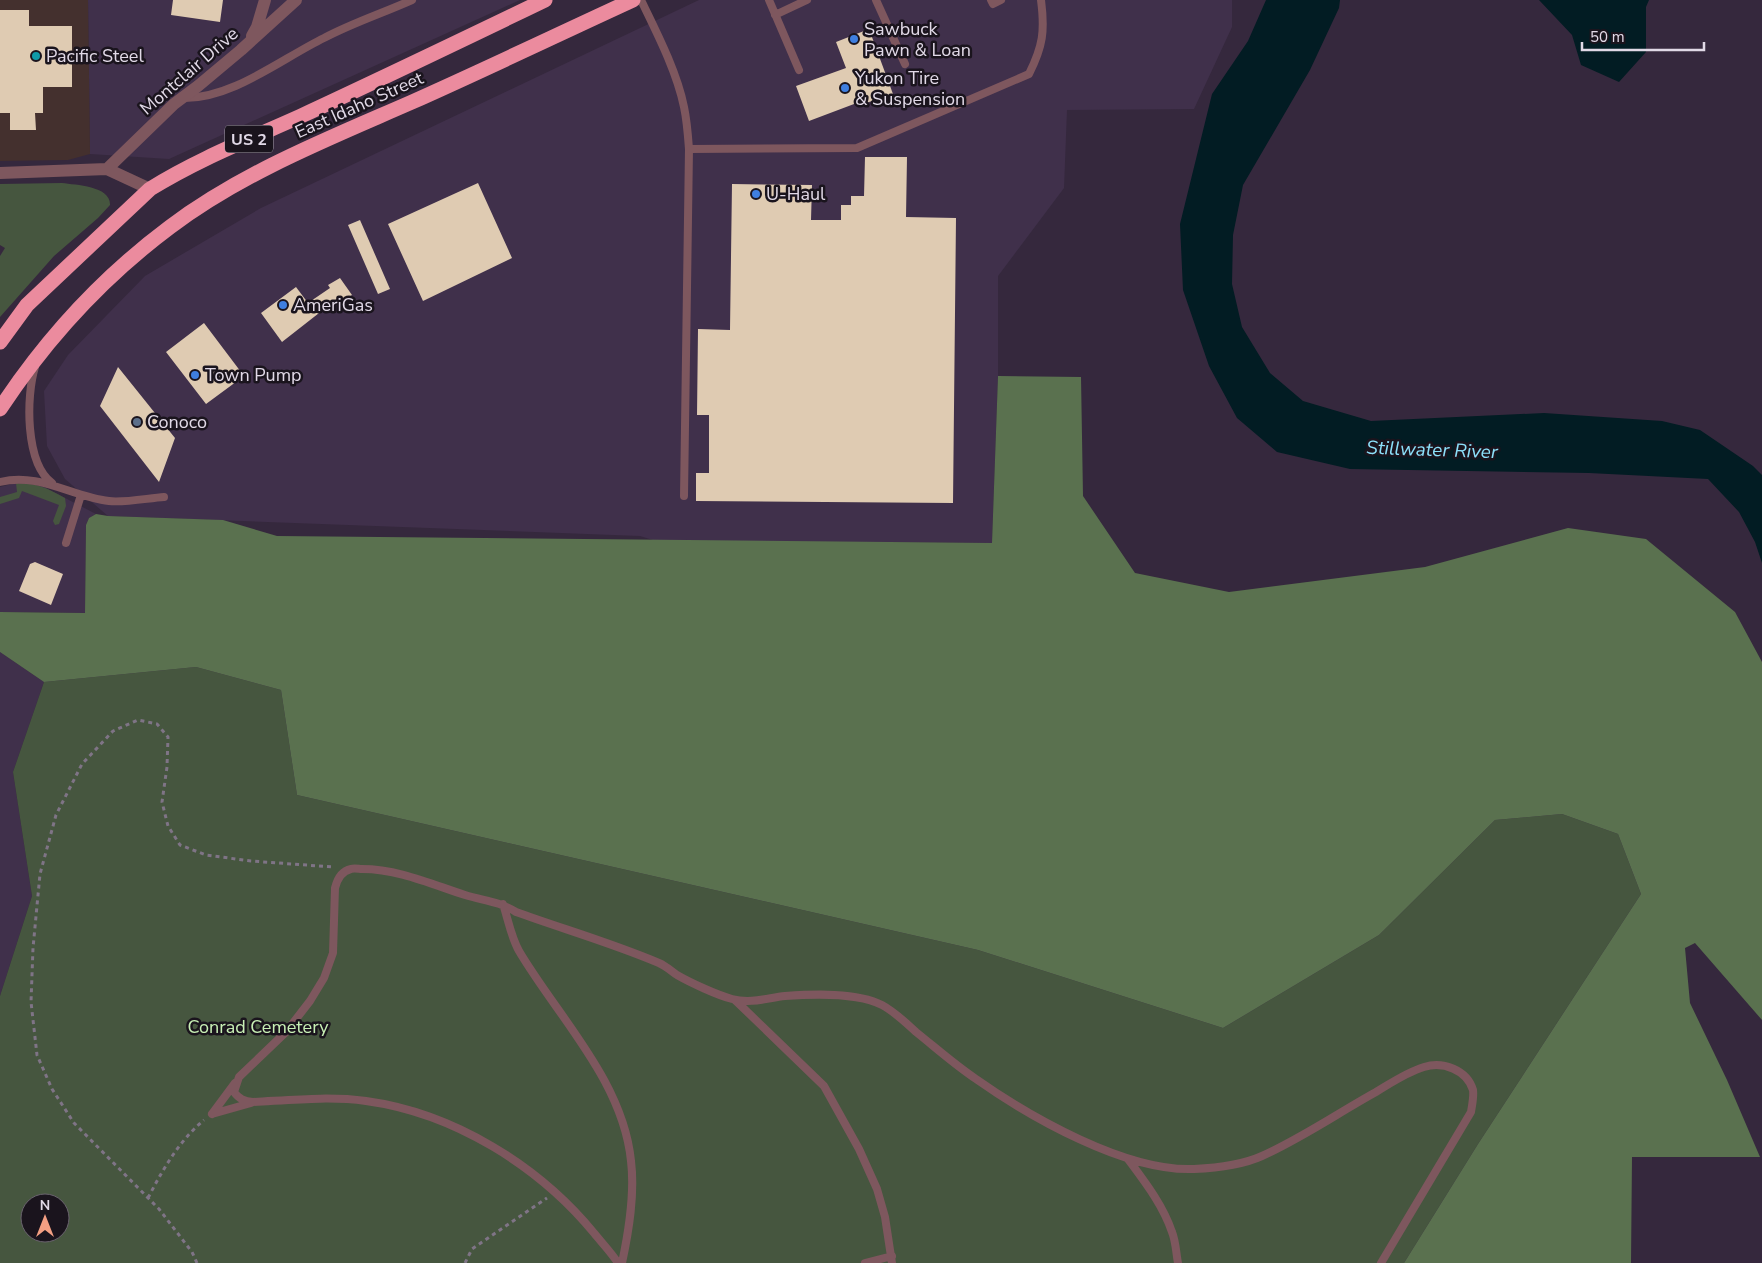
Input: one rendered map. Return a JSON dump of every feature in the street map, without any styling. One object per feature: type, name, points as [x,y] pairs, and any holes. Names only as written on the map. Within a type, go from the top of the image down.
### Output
[{"type":"highway","name":"East Idaho Street","points":[[0,342],[27,305],[150,189],[208,157],[301,116],[545,0]]},
{"type":"highway","name":"East Idaho Street","points":[[0,409],[39,354],[77,310],[128,261],[171,226],[217,196],[300,151],[447,86],[633,0]]},
{"type":"street","points":[[241,50],[257,27],[265,0]]},
{"type":"street","name":"Montclair Drive","points":[[107,169],[182,98],[241,50],[296,0]]},
{"type":"street","points":[[0,173],[107,169],[150,189]]},
{"type":"lane","points":[[182,98],[194,98],[216,93],[253,77],[326,37],[412,0]]},
{"type":"lane","points":[[641,0],[674,74],[684,105],[689,150],[684,496]]},
{"type":"lane","points":[[769,0],[799,70]]},
{"type":"lane","points":[[775,15],[807,0]]},
{"type":"lane","points":[[876,0],[905,64]]},
{"type":"lane","points":[[991,0],[993,4],[1001,0]]},
{"type":"lane","points":[[689,150],[857,148],[1029,74],[1040,53],[1044,22],[1041,0]]},
{"type":"lane","points":[[39,354],[30,393],[30,429],[34,456],[46,479],[56,486]]},
{"type":"lane","points":[[0,482],[7,480],[31,480],[56,486],[81,496],[111,502],[164,497]]},
{"type":"lane","points":[[66,543],[81,496]]},
{"type":"lane","points":[[212,1114],[239,1078],[286,1032],[310,1001],[324,978],[333,953],[335,888],[338,879],[351,868],[373,869],[414,876],[477,898],[503,904],[516,912],[639,954],[666,966],[676,974],[734,1000],[756,1002],[786,996],[815,994],[844,996],[872,1001],[897,1015],[975,1079],[1048,1125],[1128,1159],[1153,1166],[1180,1169],[1242,1164],[1297,1138],[1408,1073],[1433,1065],[1450,1067],[1461,1073],[1470,1083],[1473,1096],[1471,1112],[1382,1263]]},
{"type":"lane","points":[[503,904],[519,950],[583,1046],[608,1088],[627,1137],[632,1182],[622,1263]]},
{"type":"lane","points":[[734,1000],[824,1086],[859,1149],[877,1189],[885,1217],[892,1259],[865,1263]]},
{"type":"lane","points":[[239,1078],[234,1092],[238,1098],[245,1101],[346,1099],[369,1102],[414,1112],[469,1133],[530,1172],[555,1192],[576,1211],[618,1263]]},
{"type":"lane","points":[[212,1114],[253,1102]]},
{"type":"lane","points":[[1128,1159],[1151,1190],[1166,1216],[1173,1234],[1178,1263]]},
{"type":"path","points":[[197,1263],[192,1252],[159,1208],[74,1123],[52,1089],[37,1055],[31,1002],[33,948],[40,874],[56,814],[82,764],[113,731],[138,720],[157,724],[168,738],[162,802],[168,826],[180,845],[206,855],[251,861],[351,868]]},
{"type":"path","points":[[148,1198],[163,1170],[191,1131],[212,1114]]},
{"type":"path","points":[[465,1263],[472,1249],[555,1192]]},
{"type":"shaded area","points":[[0,0],[88,0],[90,154],[68,160],[0,161]]},
{"type":"shaded area","points":[[88,0],[520,0],[169,159],[90,154]]},
{"type":"shaded area","points":[[699,0],[1232,0],[1232,27],[1194,109],[1067,110],[1064,188],[998,276],[998,376],[992,543],[656,541],[640,536],[108,516],[65,479],[47,446],[44,391],[68,355],[145,276],[261,208]]},
{"type":"shaded area","points":[[16,483],[42,486],[96,514],[89,518],[86,525],[85,613],[0,612],[0,487]]},
{"type":"shaded area","points":[[0,652],[44,682],[13,772],[32,896],[0,996]]},
{"type":"green space","points":[[62,183],[99,190],[109,199],[110,205],[98,218],[54,256],[0,317],[0,256],[5,248],[0,245],[0,184]]},
{"type":"green space","points":[[998,376],[1081,377],[1083,496],[1135,573],[1229,592],[1425,567],[1568,528],[1646,539],[1735,612],[1762,662],[1762,1020],[1695,943],[1685,948],[1690,1003],[1727,1080],[1760,1157],[1632,1157],[1631,1263],[1404,1263],[1478,1144],[1641,894],[1618,834],[1562,814],[1495,820],[1379,935],[1223,1028],[978,950],[297,795],[281,690],[196,667],[44,682],[0,652],[0,612],[85,613],[86,525],[89,518],[96,514],[223,520],[277,536],[992,543]]},
{"type":"green space","points":[[16,483],[42,487],[65,498],[66,506],[59,524],[55,525],[53,521],[59,505],[22,491],[19,498],[0,504],[0,497],[17,492]]},
{"type":"green space","name":"Conrad Cemetery","points":[[196,667],[281,690],[297,795],[978,950],[1223,1028],[1379,935],[1495,820],[1562,814],[1618,834],[1641,894],[1478,1144],[1404,1263],[0,1263],[0,996],[32,896],[13,772],[44,682]]},
{"type":"water","name":"Stillwater River","points":[[1266,0],[1340,0],[1339,8],[1310,70],[1243,185],[1233,235],[1232,284],[1242,327],[1270,373],[1303,401],[1371,421],[1544,413],[1662,421],[1700,430],[1753,466],[1762,475],[1762,563],[1755,542],[1739,512],[1708,479],[1589,473],[1350,469],[1277,452],[1237,418],[1209,366],[1183,290],[1180,224],[1212,94],[1248,41]]},
{"type":"water","points":[[1539,0],[1649,0],[1646,7],[1646,52],[1619,82],[1581,65],[1572,35]]},
{"type":"building","points":[[173,0],[223,0],[220,22],[171,15]]},
{"type":"building","name":"Pacific Steel","points":[[0,10],[29,10],[29,26],[72,26],[72,87],[43,87],[43,113],[35,113],[36,130],[10,130],[10,113],[0,113]]},
{"type":"building","points":[[869,29],[893,94],[863,104],[862,101],[809,121],[796,86],[846,68],[836,42]]},
{"type":"building","points":[[865,157],[907,157],[906,217],[956,218],[953,503],[696,501],[696,473],[709,473],[709,415],[697,415],[698,329],[730,330],[732,184],[812,185],[811,220],[841,220],[841,205],[851,205],[851,196],[864,196]]},
{"type":"building","points":[[478,183],[512,258],[423,301],[388,224]]},
{"type":"building","points":[[360,220],[390,289],[378,294],[348,225]]},
{"type":"building","points":[[340,278],[352,295],[330,310],[328,306],[282,342],[261,313],[296,287],[308,303],[330,288],[328,285]]},
{"type":"building","points":[[204,323],[244,376],[206,404],[166,352]]},
{"type":"building","name":"Conoco","points":[[118,367],[175,438],[159,482],[100,406]]},
{"type":"building","points":[[35,562],[63,574],[51,605],[19,591],[30,564]]},
{"type":"place","name":"Sawbuck Pawn & Loan","points":[[854,39]]},
{"type":"place","name":"Pacific Steel","points":[[36,56]]},
{"type":"place","name":"Yukon Tire & Suspension","points":[[845,88]]},
{"type":"place","name":"U-Haul","points":[[756,194]]},
{"type":"place","name":"AmeriGas","points":[[283,305]]},
{"type":"place","name":"Town Pump","points":[[195,375]]},
{"type":"place","name":"Conoco","points":[[137,422]]}]
